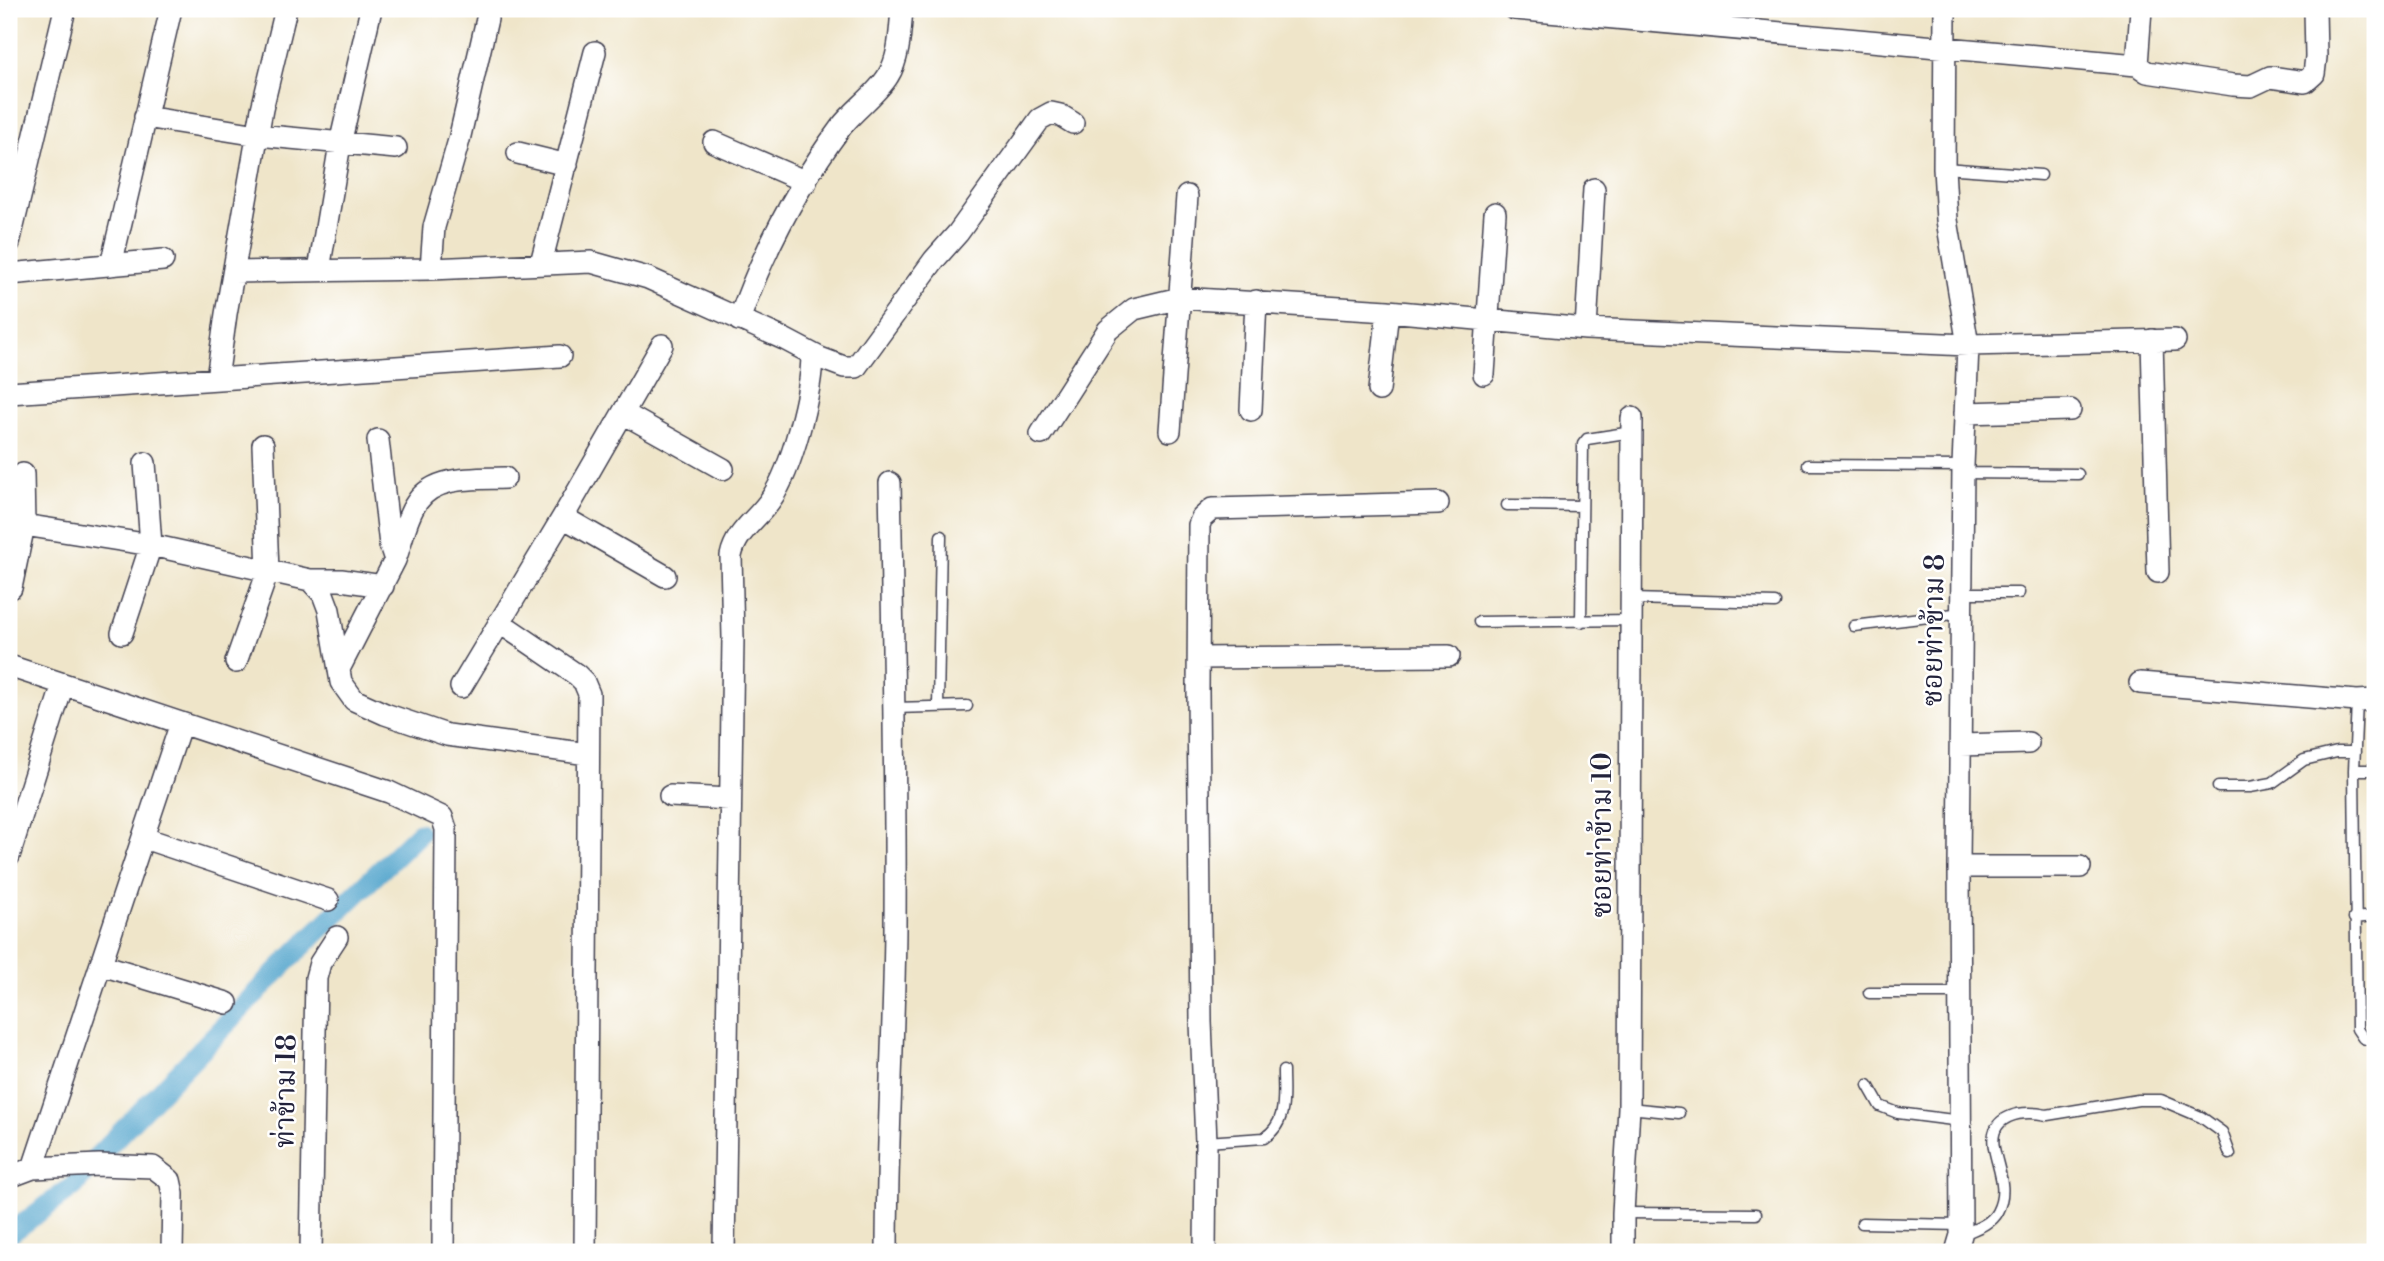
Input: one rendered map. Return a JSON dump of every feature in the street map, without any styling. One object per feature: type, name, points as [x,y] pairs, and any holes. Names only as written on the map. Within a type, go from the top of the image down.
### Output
[{"type":"street","points":[[9,243],[65,9]]},
{"type":"street","points":[[111,265],[171,9]]},
{"type":"street","points":[[216,379],[258,135],[286,9]]},
{"type":"street","points":[[319,270],[340,144],[371,9]]},
{"type":"street","points":[[739,320],[752,282],[806,182],[841,127],[888,77],[898,47],[902,9]]},
{"type":"street","points":[[1516,9],[1635,14],[1945,48],[2137,65],[2147,72],[2251,86],[2270,77],[2305,82],[2314,74],[2315,9]]},
{"type":"street","name":"ซอยท่าข้าม 8","points":[[1945,9],[1944,168],[1947,220],[1968,345],[1963,469],[1959,1237]]},
{"type":"street","points":[[2137,65],[2141,9]]},
{"type":"street","points":[[431,269],[434,227],[459,140],[487,19]]},
{"type":"street","points":[[541,263],[595,51]]},
{"type":"street","points":[[234,272],[431,269],[592,262],[648,278],[812,354],[844,367],[856,366],[934,260],[958,233],[1040,119],[1051,113],[1073,123]]},
{"type":"street","points":[[145,117],[258,135],[396,148]]},
{"type":"street","points":[[714,142],[806,182]]},
{"type":"street","points":[[518,153],[567,165]]},
{"type":"street","points":[[1586,329],[1594,189]]},
{"type":"street","points":[[1170,431],[1187,196]]},
{"type":"street","points":[[1484,374],[1494,213]]},
{"type":"street","points":[[9,274],[163,260]]},
{"type":"street","points":[[1041,434],[1108,330],[1134,309],[1180,298],[1388,311],[1586,329],[1968,345],[2175,340]]},
{"type":"street","points":[[1251,410],[1256,301]]},
{"type":"street","points":[[1379,390],[1388,311]]},
{"type":"street","points":[[2152,341],[2158,572]]},
{"type":"street","points":[[461,687],[662,345]]},
{"type":"street","points":[[724,1252],[733,638],[731,556],[733,544],[771,499],[780,484],[793,448],[811,376],[812,354]]},
{"type":"street","points":[[9,393],[560,356]]},
{"type":"street","points":[[1965,412],[2070,410]]},
{"type":"street","points":[[623,413],[723,469]]},
{"type":"street","name":"ซอยท่าข้าม 10","points":[[1623,1252],[1629,1108],[1632,425]]},
{"type":"street","points":[[378,440],[390,545],[396,560]]},
{"type":"street","points":[[236,662],[268,571],[263,445]]},
{"type":"street","points":[[122,633],[151,545],[145,463]]},
{"type":"street","points":[[12,588],[24,525],[23,474]]},
{"type":"street","points":[[339,669],[396,560],[412,512],[425,492],[455,480],[505,478]]},
{"type":"street","points":[[887,1252],[887,1161],[895,931],[890,483]]},
{"type":"street","points":[[1205,1252],[1206,1142],[1200,1022],[1199,525],[1212,509],[1437,503]]},
{"type":"street","points":[[563,517],[665,576]]},
{"type":"street","points":[[24,525],[151,545],[310,580],[341,580],[383,586]]},
{"type":"street","points":[[310,580],[323,594],[329,610],[341,682],[354,700],[447,735],[588,754]]},
{"type":"street","points":[[499,622],[576,675],[584,682],[589,694],[585,1252]]},
{"type":"street","points":[[1199,658],[1449,656]]},
{"type":"street","points":[[9,666],[389,792],[442,817],[446,829],[443,1252]]},
{"type":"street","points":[[2140,683],[2366,701]]},
{"type":"street","points":[[9,856],[64,684]]},
{"type":"street","points":[[33,1168],[181,723]]},
{"type":"street","points":[[1961,745],[2028,743]]},
{"type":"street","points":[[670,796],[730,799]]},
{"type":"street","points":[[144,838],[328,900]]},
{"type":"street","points":[[1959,867],[2080,867]]},
{"type":"street","name":"ท่าข้าม 18","points":[[311,1252],[316,978],[320,964],[337,937]]},
{"type":"street","points":[[102,965],[226,1003]]},
{"type":"street","points":[[9,1178],[33,1168],[153,1167],[170,1180],[173,1194],[172,1252]]},
{"type":"lane","points":[[1944,168],[2041,175]]},
{"type":"lane","points":[[1581,622],[1583,444],[1587,439],[1632,425]]},
{"type":"lane","points":[[1808,465],[2078,474]]},
{"type":"lane","points":[[1507,505],[1582,506]]},
{"type":"lane","points":[[938,707],[941,536]]},
{"type":"lane","points":[[1854,626],[2019,593]]},
{"type":"lane","points":[[1479,622],[1581,622],[1632,609],[1775,603]]},
{"type":"lane","points":[[2366,701],[2354,770],[2354,918],[2357,1029],[2364,1038],[2375,1042]]},
{"type":"lane","points":[[894,708],[967,706]]},
{"type":"lane","points":[[2218,787],[2250,787],[2272,783],[2304,760],[2337,752],[2355,752]]},
{"type":"lane","points":[[2354,770],[2375,770]]},
{"type":"lane","points":[[2354,918],[2375,916]]},
{"type":"lane","points":[[1869,993],[1960,993]]},
{"type":"lane","points":[[1206,1142],[1264,1138],[1269,1135],[1277,1127],[1282,1114],[1283,1071]]},
{"type":"lane","points":[[1868,1085],[1880,1106],[1898,1113],[1961,1121]]},
{"type":"lane","points":[[1862,1223],[1959,1237],[1981,1227],[1993,1218],[2003,1193],[2003,1179],[1994,1138],[1996,1126],[2006,1116],[2035,1112],[2047,1115],[2138,1100],[2161,1100],[2201,1116],[2222,1132],[2230,1154]]},
{"type":"lane","points":[[1629,1108],[1679,1113]]},
{"type":"lane","points":[[1623,1213],[1756,1214]]},
{"type":"waterway","points":[[9,1234],[74,1186],[97,1157],[290,958],[419,833]]}]
